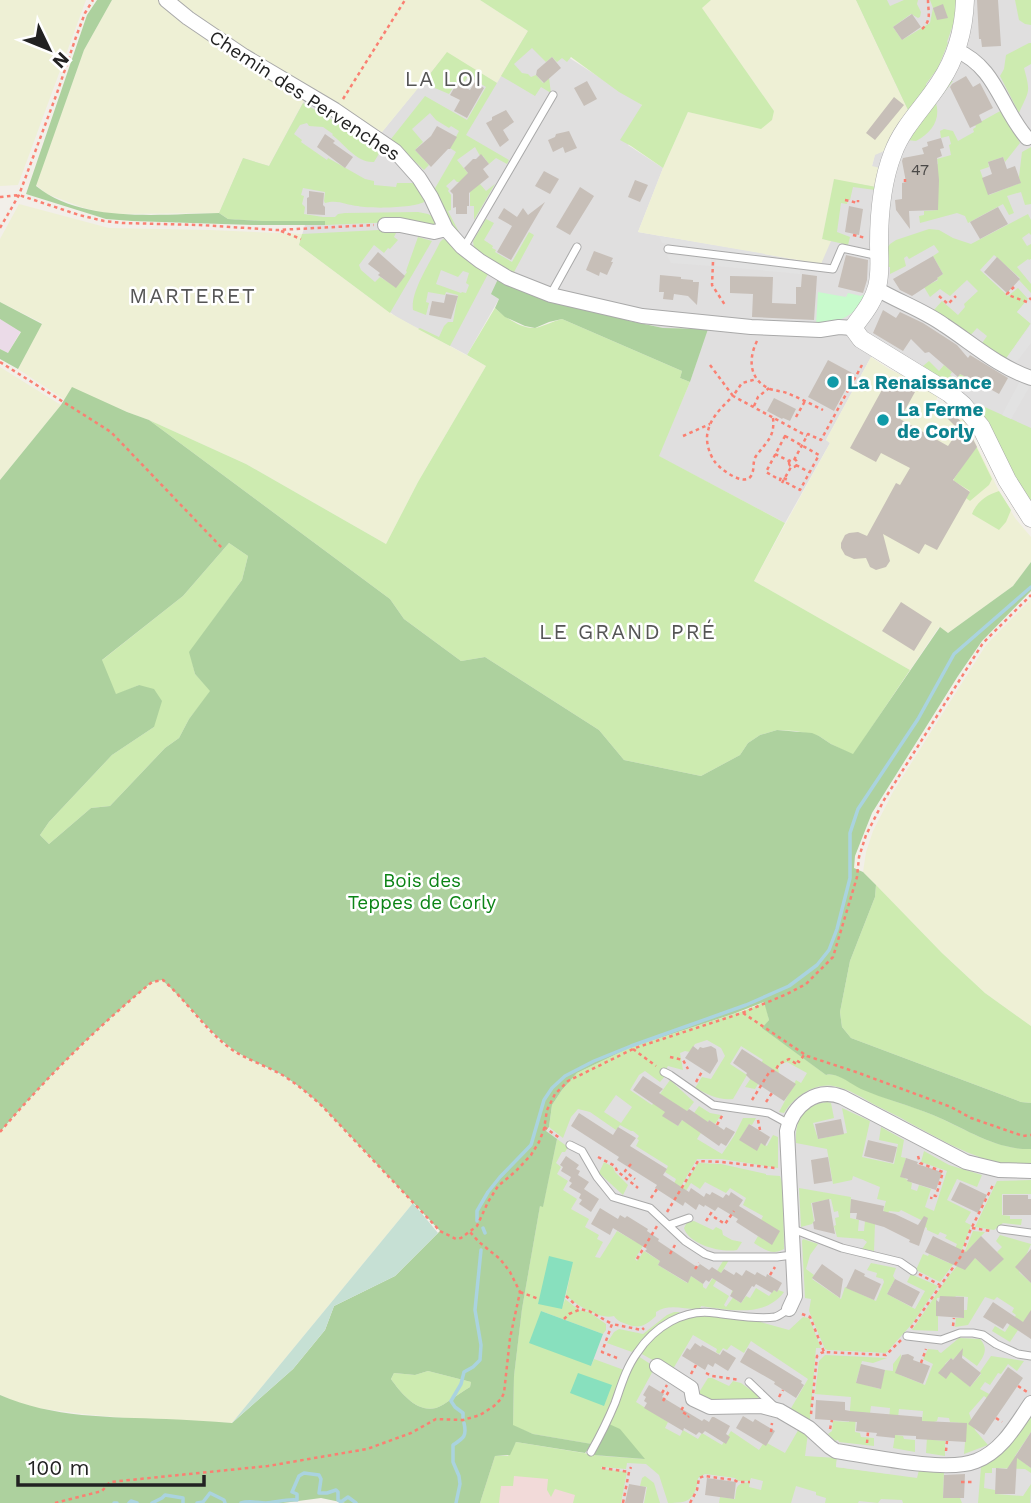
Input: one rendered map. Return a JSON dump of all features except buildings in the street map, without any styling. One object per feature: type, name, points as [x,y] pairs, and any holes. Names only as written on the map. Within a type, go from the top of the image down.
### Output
[{"type":"street","name":"Chemin des Pervenches","points":[[166,0],[244,56],[335,110],[390,147],[410,166],[426,189],[446,229],[462,247],[493,271],[551,295],[642,316],[776,328],[852,328]]},
{"type":"street","points":[[965,0],[962,29],[953,59],[893,151],[883,198],[877,289],[872,301],[852,328],[861,339],[949,393],[963,405],[981,427],[1010,486],[1031,518]]},
{"type":"street","points":[[956,50],[976,62],[990,76],[1027,138]]},
{"type":"street","points":[[386,225],[434,232],[446,229]]},
{"type":"street","points":[[877,289],[943,324],[999,364],[1031,378]]},
{"type":"street","points":[[789,1309],[795,1296],[787,1138],[789,1124],[796,1110],[808,1099],[820,1094],[834,1094],[966,1162],[999,1170],[1031,1171]]},
{"type":"street","points":[[657,1366],[691,1388],[693,1399],[701,1404],[710,1407],[761,1406],[780,1411],[810,1428],[836,1451],[951,1465],[974,1462],[996,1448],[1013,1431],[1031,1404]]},
{"type":"lane","points":[[462,247],[553,95]]},
{"type":"lane","points":[[551,295],[577,247]]},
{"type":"lane","points":[[668,249],[833,269],[842,248],[879,256]]},
{"type":"lane","points":[[664,1072],[713,1105],[769,1113],[789,1124]]},
{"type":"lane","points":[[570,1145],[582,1151],[613,1197],[650,1208],[685,1241],[705,1254],[777,1257],[793,1255]]},
{"type":"lane","points":[[669,1225],[689,1218]]},
{"type":"lane","points":[[792,1229],[842,1248],[900,1262],[913,1271]]},
{"type":"lane","points":[[1000,1231],[1031,1233]]},
{"type":"lane","points":[[592,1452],[630,1365],[641,1347],[657,1331],[694,1312],[776,1317],[789,1309]]},
{"type":"lane","points":[[907,1336],[942,1340],[960,1333],[973,1333],[983,1335],[1018,1354],[1031,1356]]},
{"type":"lane","points":[[749,1382],[780,1411]]},
{"type":"path","points":[[0,228],[19,195],[58,93],[80,25],[93,0]]},
{"type":"path","points":[[335,110],[405,0]]},
{"type":"path","points":[[922,29],[930,18],[928,0]]},
{"type":"path","points":[[0,197],[19,195],[79,215],[122,223],[277,230],[386,225]]},
{"type":"path","points":[[845,200],[858,203],[858,200]]},
{"type":"path","points":[[277,230],[300,239]]},
{"type":"path","points":[[853,235],[866,238]]},
{"type":"path","points":[[714,256],[712,285],[725,305]]},
{"type":"path","points":[[1014,287],[1008,295],[1027,302],[1031,298]]},
{"type":"path","points":[[939,296],[948,304],[956,296]]},
{"type":"path","points":[[758,338],[751,360],[752,371],[757,379],[769,388],[823,410]]},
{"type":"path","points":[[0,362],[111,432],[223,549]]},
{"type":"path","points":[[710,365],[733,396],[807,436],[808,434],[821,440],[862,365]]},
{"type":"path","points":[[757,379],[743,383],[710,424],[706,434],[712,458],[732,476],[745,480],[752,475],[753,461],[770,437],[774,427],[773,418]]},
{"type":"path","points":[[754,407],[758,397],[769,388]]},
{"type":"path","points":[[796,417],[805,401]]},
{"type":"path","points":[[683,436],[710,424]]},
{"type":"path","points":[[785,436],[819,455],[800,491],[785,479],[781,477],[780,480],[766,472],[785,436]]},
{"type":"path","points":[[794,460],[807,436]]},
{"type":"path","points":[[775,454],[789,461],[794,460]]},
{"type":"path","points":[[794,460],[796,466]]},
{"type":"path","points":[[782,483],[791,467],[789,461]]},
{"type":"path","points":[[791,467],[796,466],[810,473]]},
{"type":"path","points":[[0,1132],[73,1052],[152,982],[163,980],[232,1049],[284,1077],[322,1106],[440,1231],[456,1239],[470,1232],[481,1221],[498,1186],[531,1155],[539,1142],[547,1110],[555,1094],[568,1081],[634,1049],[742,1013],[787,994],[806,984],[833,957],[857,877],[859,856],[866,835],[884,800],[983,643],[1031,595]]},
{"type":"path","points":[[742,1013],[804,1055],[951,1107],[971,1118],[1023,1136],[1031,1135]]},
{"type":"path","points":[[634,1049],[664,1072]]},
{"type":"path","points":[[745,1110],[770,1071],[789,1059],[795,1063],[796,1059],[799,1062],[804,1055]]},
{"type":"path","points":[[670,1057],[683,1060],[688,1069]]},
{"type":"path","points":[[691,1091],[703,1070]]},
{"type":"path","points":[[544,1127],[570,1145]]},
{"type":"path","points":[[592,1153],[615,1166],[617,1171],[638,1188]]},
{"type":"path","points":[[918,1156],[920,1163],[943,1172],[936,1196],[932,1195],[931,1199]]},
{"type":"path","points":[[637,1258],[698,1161],[789,1170]]},
{"type":"path","points":[[631,1164],[625,1171],[635,1179]]},
{"type":"path","points":[[810,1428],[817,1356],[821,1353],[886,1355],[914,1325],[961,1256],[999,1170]]},
{"type":"path","points":[[706,1220],[713,1210]]},
{"type":"path","points":[[714,1217],[724,1226],[734,1211]]},
{"type":"path","points":[[972,1228],[1000,1231]]},
{"type":"path","points":[[55,1503],[102,1491],[110,1482],[268,1466],[367,1449],[411,1433],[436,1419],[463,1420],[480,1415],[494,1406],[504,1393],[510,1338],[520,1292],[500,1259],[470,1232]]},
{"type":"path","points":[[913,1271],[940,1285]]},
{"type":"path","points":[[520,1292],[539,1299]]},
{"type":"path","points":[[566,1296],[581,1309],[612,1324],[642,1330],[648,1325]]},
{"type":"path","points":[[564,1319],[581,1309]]},
{"type":"path","points":[[789,1309],[810,1317],[824,1353]]},
{"type":"path","points":[[612,1324],[602,1352],[617,1358]]},
{"type":"path","points":[[921,1363],[929,1339]]},
{"type":"path","points":[[706,1373],[749,1382]]},
{"type":"path","points":[[1018,1386],[1031,1395]]},
{"type":"path","points":[[602,1468],[630,1469],[623,1503]]},
{"type":"path","points":[[690,1503],[697,1490],[699,1478],[704,1476],[750,1482]]},
{"type":"path","points":[[961,1482],[975,1482]]},
{"type":"shaded area","points":[[856,0],[1031,0],[1031,513],[970,413],[880,355],[871,357],[826,440],[830,443],[785,523],[658,456],[690,382],[707,329],[663,328],[630,321],[537,297],[498,280],[499,299],[467,355],[398,318],[299,245],[305,225],[252,225],[219,213],[243,158],[291,123],[306,97],[367,137],[382,132],[447,52],[528,31],[642,105],[628,145],[663,168],[638,232],[821,264],[834,179],[872,166],[875,154],[884,151],[907,110]]},
{"type":"shaded area","points":[[659,236],[765,254],[764,259],[662,243]]},
{"type":"shaded area","points":[[667,255],[711,258],[711,266],[671,263]]},
{"type":"shaded area","points":[[716,259],[800,268],[800,274],[715,266]]},
{"type":"shaded area","points":[[1028,299],[1031,303],[1031,324],[1017,312]]},
{"type":"shaded area","points":[[0,319],[21,331],[8,353],[0,349]]},
{"type":"shaded area","points":[[1031,324],[1031,343],[1018,360],[1011,364],[1005,360]]},
{"type":"shaded area","points":[[1021,379],[1031,384],[1011,419],[1002,415]]},
{"type":"shaded area","points":[[763,1027],[826,1075],[1024,1149],[1031,1149],[1031,1503],[599,1503],[602,1457],[585,1453],[591,1444],[533,1434],[513,1426],[514,1376],[522,1309],[540,1206],[546,1131],[629,1048]]},
{"type":"shaded area","points":[[495,1456],[602,1456],[599,1503],[480,1503]]},
{"type":"shaded area","points":[[837,1458],[891,1465],[890,1474],[836,1467]]},
{"type":"green space","points":[[0,0],[86,0],[18,185],[0,186]]},
{"type":"green space","points":[[97,0],[112,0],[84,50],[36,186],[55,198],[100,212],[148,215],[219,213],[228,219],[325,221],[325,225],[106,219],[26,194],[87,15]]},
{"type":"green space","points":[[112,0],[158,0],[205,37],[306,97],[269,166],[243,158],[219,213],[110,214],[84,208],[47,194],[36,185],[84,50]]},
{"type":"green space","points":[[176,0],[480,0],[528,31],[497,83],[447,53],[382,132],[247,50]]},
{"type":"green space","points":[[480,0],[711,0],[702,8],[774,111],[772,120],[761,129],[688,112],[663,168],[620,140],[642,105],[619,92],[571,57],[567,62],[562,58],[557,62],[552,57],[546,62],[532,48],[514,64],[522,73],[531,77],[536,75],[543,83],[549,78],[551,93],[541,87],[535,96],[501,76],[528,31]]},
{"type":"green space","points":[[711,0],[856,0],[908,110],[895,128],[884,151],[875,155],[872,166],[880,168],[876,187],[834,180],[822,239],[831,241],[821,264],[638,232],[688,112],[761,128],[774,111],[701,7]]},
{"type":"green space","points":[[856,0],[887,0],[890,6],[904,0],[918,0],[920,17],[911,14],[893,27],[902,40],[930,23],[933,8],[930,0],[957,0],[954,22],[938,68],[908,110]]},
{"type":"green space","points":[[1015,0],[1031,0],[1031,25],[1019,20]]},
{"type":"green space","points":[[1029,43],[1031,64],[1024,68],[1028,92],[1019,113],[1000,76],[1006,55]]},
{"type":"green space","points":[[447,52],[497,83],[466,135],[509,160],[507,164],[496,158],[489,164],[475,147],[457,160],[486,191],[495,184],[474,220],[474,206],[470,206],[470,186],[454,179],[446,186],[451,195],[451,210],[448,211],[459,232],[448,220],[434,190],[456,152],[450,148],[459,131],[436,120],[430,113],[412,129],[423,142],[415,150],[429,165],[424,170],[391,139],[425,96],[467,120],[486,87],[468,76],[462,86],[456,83],[449,94],[423,83]]},
{"type":"green space","points":[[947,81],[953,81],[936,103],[934,125],[916,141],[907,140]]},
{"type":"green space","points":[[303,103],[379,145],[380,152],[374,162],[362,159],[323,127],[309,126],[307,123],[300,125],[294,134],[301,142],[327,160],[328,158],[365,179],[374,181],[374,185],[396,187],[397,183],[415,183],[424,197],[424,202],[411,206],[364,207],[338,202],[325,203],[325,192],[303,188],[301,195],[304,196],[304,214],[335,217],[345,213],[418,212],[437,219],[437,225],[397,222],[325,225],[325,221],[228,219],[219,213],[243,158],[269,166]]},
{"type":"green space","points":[[1002,110],[1020,143],[1005,162],[1003,157],[988,162],[989,167],[980,170],[989,195],[1020,183],[1022,152],[1031,147],[1031,204],[1025,205],[1021,192],[1007,196],[1014,213],[1009,215],[1003,204],[968,223],[965,216],[957,213],[920,223],[919,216],[924,215],[924,211],[938,210],[929,167],[938,164],[937,159],[951,155],[949,136],[941,138],[940,131],[953,131],[958,141],[974,132],[975,125]]},
{"type":"green space","points":[[834,179],[876,187],[875,190],[853,187],[847,204],[841,203],[837,232],[850,237],[848,245],[822,239]]},
{"type":"green space","points":[[19,204],[109,228],[302,234],[299,245],[390,313],[486,366],[418,482],[386,544],[246,464],[71,388],[65,400],[18,369],[42,323],[0,302],[0,239]]},
{"type":"green space","points":[[1028,214],[1031,220],[1031,235],[1029,233],[1022,238],[1027,246],[1031,244],[1031,259],[1017,267],[1031,284],[1031,293],[1020,278],[994,255],[980,270],[1008,296],[1018,288],[1028,299],[1017,312],[1031,323],[1005,360],[980,346],[987,336],[977,328],[969,337],[933,311],[942,301],[958,315],[965,307],[964,304],[978,291],[967,280],[950,296],[940,289],[930,297],[924,287],[938,280],[943,274],[933,256],[939,252],[934,245],[909,259],[907,256],[904,258],[906,266],[890,274],[890,267],[886,267],[886,250],[896,240],[929,229],[939,230],[971,244]]},
{"type":"green space","points":[[486,219],[494,223],[484,240],[493,246],[495,252],[512,262],[529,232],[534,235],[513,274],[474,248],[473,241]]},
{"type":"green space","points":[[398,229],[394,237],[398,240],[390,249],[384,253],[374,245],[359,265],[375,282],[380,277],[396,287],[407,272],[418,237],[432,241],[390,313],[299,245],[302,234]]},
{"type":"green space","points":[[443,239],[448,241],[488,274],[450,346],[418,329],[439,337],[444,326],[453,322],[458,295],[428,292],[426,315],[413,310],[418,285]],"holes":[[[441,270],[458,277],[463,271],[469,273],[466,293],[436,284]]]},
{"type":"green space","points":[[498,279],[537,297],[630,321],[663,328],[708,329],[690,382],[680,378],[682,371],[562,319],[535,328],[505,317],[495,308],[499,299],[491,294]]},
{"type":"green space","points":[[818,292],[846,297],[848,293],[869,295],[846,317],[816,324]]},
{"type":"green space","points":[[0,302],[42,324],[18,369],[0,359],[0,349],[8,353],[21,332],[0,319]]},
{"type":"green space","points":[[495,308],[513,322],[530,328],[562,319],[682,371],[680,378],[690,382],[659,456],[785,523],[754,581],[910,670],[853,755],[819,736],[777,730],[760,735],[748,743],[740,755],[701,776],[624,760],[599,730],[485,657],[461,661],[404,619],[390,599],[149,420],[246,464],[386,544],[418,482],[486,366],[467,355]]},
{"type":"green space","points":[[871,357],[938,395],[936,401],[946,411],[950,407],[965,422],[999,491],[1015,518],[1031,537],[1031,562],[1013,586],[948,633],[939,627],[910,670],[754,581],[830,443],[826,440]]},
{"type":"green space","points":[[929,361],[939,371],[944,365],[956,379],[960,374],[966,377],[959,390],[923,366]]},
{"type":"green space","points":[[0,367],[61,405],[0,480]]},
{"type":"green space","name":"Bois des Teppes de Corly","points":[[72,387],[149,420],[390,599],[404,619],[461,661],[485,657],[599,730],[624,760],[701,776],[740,755],[748,743],[760,735],[777,730],[812,733],[853,754],[940,627],[948,633],[1013,586],[1031,562],[1031,591],[982,641],[872,813],[855,856],[854,868],[863,872],[876,885],[875,897],[850,961],[840,1012],[842,1027],[851,1038],[1021,1102],[1031,1103],[1031,1149],[993,1142],[933,1115],[861,1089],[839,1077],[826,1075],[762,1028],[769,1020],[764,1002],[629,1048],[577,1073],[552,1105],[546,1131],[557,1139],[543,1207],[540,1206],[522,1309],[514,1376],[513,1425],[533,1434],[592,1444],[585,1453],[516,1442],[510,1455],[495,1456],[480,1503],[345,1503],[321,1498],[283,1503],[0,1503],[0,1395],[40,1408],[82,1415],[232,1423],[293,1369],[325,1330],[334,1306],[395,1276],[440,1231],[317,1102],[284,1076],[231,1048],[162,980],[152,982],[92,1035],[35,1092],[0,1132],[0,480],[61,405]],"holes":[[[229,543],[248,556],[242,580],[189,652],[195,674],[210,691],[189,719],[179,738],[165,748],[110,806],[91,808],[49,844],[40,835],[49,822],[112,755],[154,727],[162,701],[154,689],[139,685],[116,694],[102,660],[183,596]],[[428,1371],[471,1382],[470,1387],[440,1406],[429,1409],[410,1401],[391,1379],[394,1373],[415,1375]]]},
{"type":"green space","points":[[978,404],[1031,428],[1031,505],[1011,468]]},
{"type":"green space","points":[[976,446],[992,479],[989,485],[970,501],[966,498],[970,491],[954,479]]},
{"type":"green space","points":[[999,491],[1011,510],[999,530],[972,514],[983,499]]},
{"type":"green space","points":[[229,543],[248,556],[242,580],[190,652],[195,674],[211,691],[189,719],[179,738],[165,748],[110,806],[91,808],[49,844],[40,835],[49,822],[112,755],[154,727],[139,685],[116,695],[101,661],[183,596]]},
{"type":"green space","points":[[1031,599],[1031,1026],[985,993],[863,872],[873,831],[893,792],[986,645]]},
{"type":"green space","points":[[876,885],[985,993],[1031,1026],[1031,1103],[1021,1102],[851,1038],[842,1027],[840,1012],[850,961],[875,897]]},
{"type":"green space","points":[[158,980],[163,980],[173,989],[221,1042],[284,1077],[322,1106],[413,1203],[232,1423],[83,1414],[37,1408],[0,1395],[0,1132],[73,1053],[139,992]]},
{"type":"green space","points":[[765,1002],[769,1020],[763,1028],[826,1075],[839,1076],[870,1092],[933,1115],[993,1142],[1031,1149],[1031,1164],[999,1163],[967,1152],[839,1087],[812,1089],[793,1102],[784,1113],[779,1112],[796,1080],[801,1083],[807,1073],[787,1062],[778,1068],[779,1073],[767,1070],[755,1089],[745,1087],[763,1060],[741,1046],[730,1064],[747,1075],[733,1099],[714,1096],[695,1088],[702,1077],[711,1079],[725,1056],[721,1048],[707,1040],[695,1044],[690,1052],[680,1053],[683,1070],[668,1066],[660,1082],[645,1071],[639,1075],[630,1090],[652,1105],[670,1080],[694,1102],[687,1111],[663,1116],[678,1126],[682,1120],[687,1123],[699,1106],[710,1113],[721,1115],[715,1124],[709,1120],[697,1139],[722,1154],[743,1118],[756,1118],[752,1125],[749,1124],[740,1140],[757,1150],[761,1143],[767,1146],[773,1135],[778,1137],[778,1168],[722,1159],[697,1159],[677,1193],[673,1186],[676,1179],[665,1172],[668,1166],[636,1146],[639,1136],[633,1131],[620,1125],[616,1130],[590,1112],[578,1109],[571,1117],[563,1138],[549,1127],[552,1105],[577,1073],[629,1048]],"holes":[[[616,1095],[632,1107],[621,1123],[604,1112]]]},
{"type":"green space","points":[[831,1103],[834,1118],[813,1123],[818,1139],[847,1133],[842,1108],[870,1121],[862,1157],[894,1164],[898,1144],[879,1140],[881,1127],[904,1140],[901,1157],[906,1158],[901,1176],[912,1183],[911,1189],[917,1191],[919,1185],[931,1189],[925,1207],[934,1211],[947,1171],[921,1162],[924,1151],[949,1165],[982,1175],[977,1187],[957,1179],[947,1200],[971,1212],[965,1222],[971,1225],[960,1255],[940,1282],[916,1270],[923,1254],[949,1263],[957,1244],[945,1238],[947,1235],[940,1232],[938,1235],[927,1230],[923,1226],[925,1222],[901,1210],[889,1211],[887,1216],[882,1216],[886,1201],[877,1199],[880,1187],[853,1176],[852,1180],[833,1184],[827,1149],[796,1143],[797,1128],[802,1115],[811,1107]]},
{"type":"green space","points":[[557,1139],[568,1147],[556,1163],[561,1167],[557,1174],[568,1181],[563,1190],[577,1199],[571,1209],[589,1219],[585,1227],[599,1235],[597,1239],[603,1242],[595,1257],[600,1258],[617,1231],[636,1242],[647,1239],[635,1259],[637,1261],[644,1251],[660,1261],[658,1265],[687,1283],[691,1276],[706,1289],[723,1261],[729,1260],[713,1286],[729,1296],[724,1305],[726,1307],[734,1296],[731,1294],[733,1288],[736,1300],[741,1303],[746,1296],[750,1298],[756,1288],[769,1296],[774,1290],[784,1292],[767,1306],[757,1309],[735,1310],[701,1306],[700,1309],[666,1308],[656,1312],[656,1316],[647,1323],[633,1326],[620,1322],[614,1316],[602,1316],[589,1311],[566,1295],[573,1262],[562,1309],[565,1299],[579,1310],[589,1312],[606,1324],[606,1330],[603,1334],[541,1311],[591,1366],[594,1359],[624,1370],[609,1411],[592,1444],[533,1434],[513,1426],[514,1376],[522,1309],[540,1206],[543,1206]]},
{"type":"green space","points":[[604,1162],[613,1167],[628,1185],[623,1195],[599,1173]]},
{"type":"green space","points":[[698,1163],[721,1164],[780,1176],[783,1185],[784,1249],[772,1252],[754,1243],[758,1236],[772,1244],[761,1220],[763,1216],[743,1205],[746,1198],[730,1188],[726,1193],[705,1182],[700,1189],[691,1183],[686,1191],[682,1189]]},
{"type":"green space","points":[[1031,1180],[1031,1194],[1002,1194],[1002,1215],[1010,1216],[1010,1219],[1022,1219],[1021,1225],[1003,1223],[994,1230],[975,1227],[997,1181]]},
{"type":"green space","points":[[799,1188],[851,1197],[850,1218],[859,1220],[858,1231],[864,1231],[865,1221],[875,1224],[874,1251],[862,1249],[867,1242],[863,1239],[837,1237],[834,1226],[835,1218],[839,1217],[838,1211],[834,1212],[831,1199],[811,1203],[814,1221],[801,1227]]},
{"type":"green space","points":[[413,1203],[438,1233],[395,1276],[334,1306],[325,1330],[293,1369],[232,1423]]},
{"type":"green space","points":[[694,1221],[713,1230],[716,1227],[722,1230],[723,1235],[742,1242],[737,1250],[731,1251],[699,1243],[687,1234],[684,1228],[687,1222]]},
{"type":"green space","points":[[973,1231],[985,1232],[968,1250],[990,1272],[1003,1259],[997,1252],[1002,1247],[996,1241],[1000,1235],[1031,1244],[1019,1272],[1031,1283],[1031,1321],[1026,1318],[1010,1342],[992,1331],[995,1326],[1005,1332],[1016,1315],[1012,1312],[1014,1308],[997,1297],[994,1300],[985,1297],[968,1325],[955,1327],[956,1318],[964,1318],[968,1297],[937,1298],[938,1331],[912,1330],[961,1261]]},
{"type":"green space","points":[[803,1239],[818,1244],[810,1255],[806,1269],[814,1275],[812,1279],[841,1299],[845,1287],[876,1301],[884,1282],[876,1277],[877,1273],[867,1270],[871,1263],[896,1268],[893,1276],[895,1279],[887,1294],[915,1309],[925,1291],[907,1282],[911,1274],[938,1286],[912,1324],[886,1353],[825,1349],[809,1311],[811,1299],[805,1298]]},
{"type":"green space","points":[[549,1256],[573,1262],[562,1309],[538,1304]]},
{"type":"green space","points":[[541,1311],[603,1334],[591,1366],[529,1343]]},
{"type":"green space","points":[[674,1312],[680,1312],[650,1333],[632,1352],[607,1343],[619,1329],[643,1334]]},
{"type":"green space","points":[[704,1315],[757,1321],[789,1330],[803,1317],[809,1318],[821,1348],[816,1348],[810,1420],[790,1410],[808,1379],[751,1341],[744,1353],[731,1345],[727,1350],[723,1348],[719,1354],[717,1349],[693,1335],[673,1369],[640,1353],[668,1327],[684,1319]]},
{"type":"green space","points":[[959,1338],[980,1339],[985,1349],[977,1366],[962,1355],[957,1355],[953,1360],[951,1358],[945,1364],[970,1387],[991,1356],[1024,1361],[1017,1371],[1008,1364],[990,1385],[985,1382],[980,1389],[991,1395],[988,1399],[984,1396],[969,1413],[975,1430],[988,1445],[964,1454],[966,1431],[962,1423],[938,1417],[934,1422],[934,1440],[945,1441],[945,1456],[926,1453],[928,1422],[922,1421],[923,1411],[899,1409],[896,1435],[915,1440],[915,1452],[893,1448],[895,1435],[888,1434],[890,1408],[871,1406],[870,1413],[856,1412],[855,1432],[860,1433],[861,1437],[874,1438],[874,1446],[835,1441],[828,1434],[832,1431],[833,1421],[849,1422],[851,1397],[815,1394],[819,1361],[825,1355],[887,1358],[873,1363],[862,1361],[856,1382],[880,1389],[885,1370],[893,1371],[893,1364],[901,1354],[900,1375],[925,1385],[933,1364],[923,1359],[928,1349],[941,1353]]},
{"type":"green space","points":[[638,1356],[655,1367],[636,1402],[668,1422],[665,1428],[680,1436],[683,1430],[698,1439],[702,1433],[722,1445],[731,1431],[759,1450],[767,1443],[785,1453],[800,1427],[808,1433],[805,1456],[837,1458],[836,1467],[917,1478],[919,1470],[944,1472],[943,1498],[960,1498],[962,1503],[903,1503],[902,1500],[881,1499],[878,1503],[825,1503],[826,1498],[816,1495],[816,1492],[796,1486],[791,1503],[719,1503],[720,1497],[735,1499],[739,1485],[750,1482],[749,1487],[761,1490],[763,1481],[751,1478],[750,1481],[738,1481],[735,1478],[705,1474],[698,1478],[690,1499],[668,1503],[659,1475],[646,1464],[627,1463],[626,1469],[601,1467],[627,1472],[621,1503],[573,1503],[575,1495],[555,1489],[551,1497],[547,1490],[548,1479],[514,1476],[513,1486],[501,1486],[499,1503],[480,1503],[495,1456],[508,1456],[516,1442],[602,1456],[644,1459],[609,1424]]},
{"type":"green space","points":[[428,1371],[471,1382],[470,1387],[440,1406],[429,1409],[410,1401],[391,1379],[394,1373],[415,1375]]},
{"type":"green space","points":[[578,1373],[612,1385],[604,1406],[570,1393]]},
{"type":"green space","points":[[708,1378],[729,1386],[733,1381],[741,1383],[759,1396],[757,1400],[718,1399],[708,1402],[698,1394]]},
{"type":"green space","points":[[1031,1415],[1031,1432],[1015,1456],[1031,1468],[1031,1473],[1025,1469],[992,1468],[992,1473],[985,1473],[984,1488],[995,1490],[996,1494],[1023,1496],[1031,1484],[1030,1503],[978,1503],[981,1467],[1008,1448]]},
{"type":"green space","points":[[609,1424],[620,1429],[645,1459],[594,1455]]},
{"type":"green space","points":[[645,1476],[654,1483],[660,1503],[644,1503],[647,1487],[640,1486]]},
{"type":"waterway","points":[[477,1221],[477,1211],[488,1192],[531,1145],[544,1100],[565,1076],[631,1046],[746,1005],[789,986],[817,965],[829,950],[837,929],[850,878],[850,833],[858,809],[918,719],[954,654],[1031,587]]},
{"type":"waterway","points":[[483,1228],[485,1233]]},
{"type":"waterway","points":[[463,1418],[463,1413],[451,1401],[461,1384],[464,1372],[480,1360],[481,1345],[475,1310],[481,1250]]},
{"type":"waterway","points":[[456,1503],[460,1484],[453,1462],[453,1445],[464,1436],[464,1423]]},
{"type":"waterway","points":[[241,1503],[297,1500],[297,1494],[292,1492],[299,1476],[304,1473],[319,1475],[319,1493],[336,1490],[341,1502],[348,1497],[356,1503]]},
{"type":"waterway","points":[[197,1503],[203,1502],[210,1493],[225,1503]]},
{"type":"waterway","points":[[152,1503],[165,1495],[183,1498],[183,1503]]},
{"type":"waterway","points":[[129,1503],[137,1503]]},
{"type":"place","name":"La Renaissance","points":[[833,382]]},
{"type":"place","name":"La Ferme de Corly","points":[[883,420]]},
{"type":"district","name":"LA LOI","points":[[444,79]]},
{"type":"district","name":"MARTERET","points":[[193,296]]},
{"type":"district","name":"LE GRAND PRÉ","points":[[628,632]]}]
